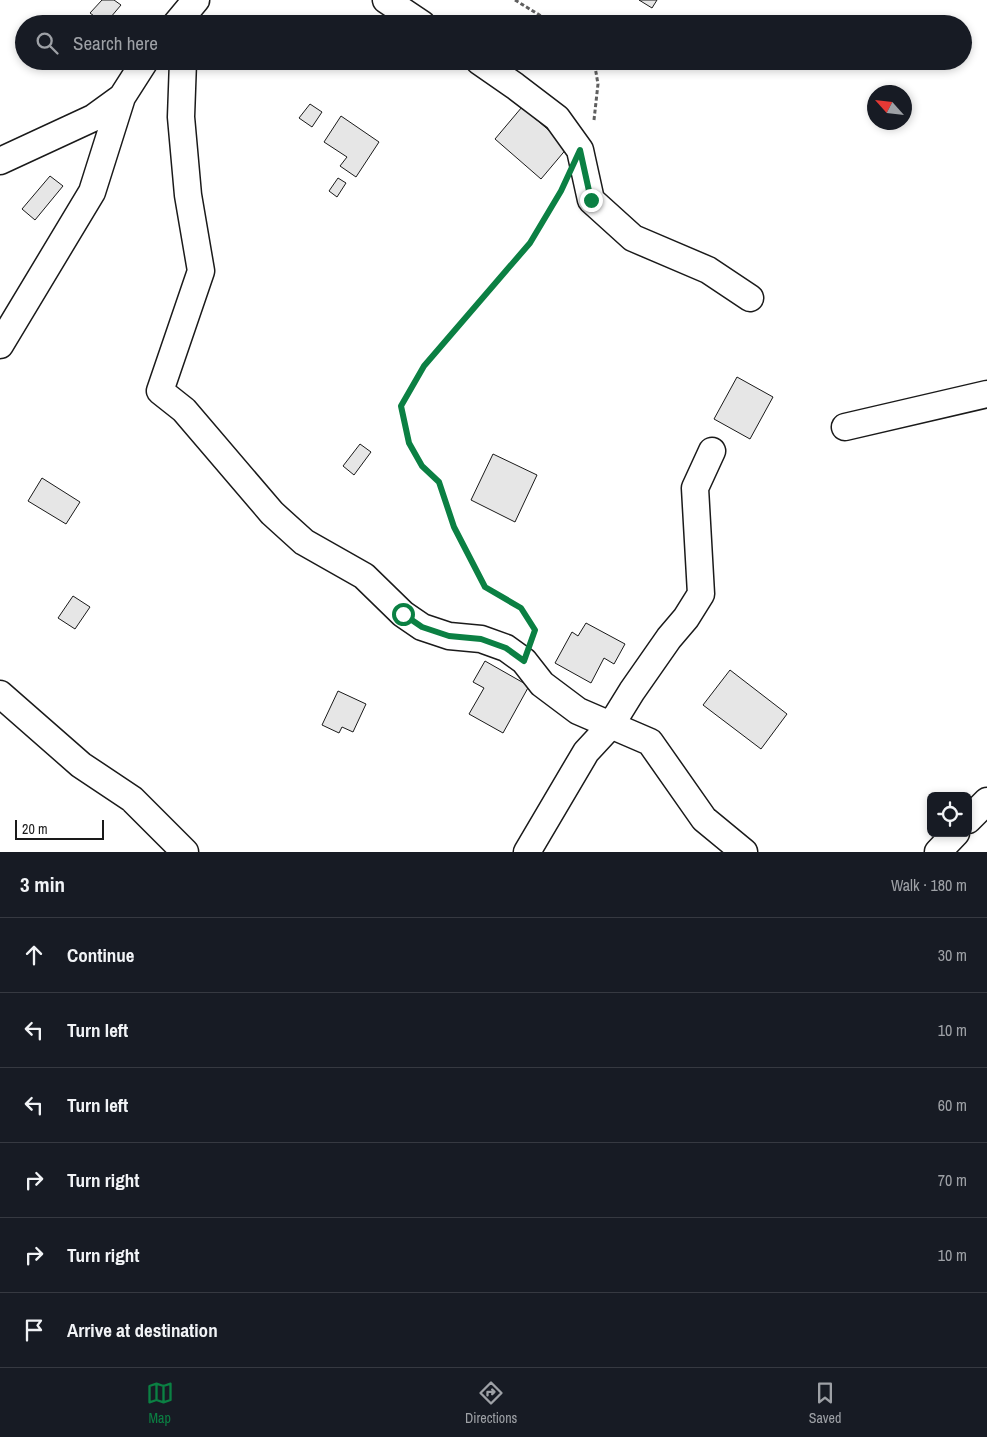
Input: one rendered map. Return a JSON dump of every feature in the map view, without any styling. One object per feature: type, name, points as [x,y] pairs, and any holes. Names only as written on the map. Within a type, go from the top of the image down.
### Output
[{"type":"street","points":[[386,0],[408,15]]},
{"type":"street","points":[[0,345],[92,192],[122,97],[139,70]]},
{"type":"street","points":[[183,70],[181,118],[188,195],[201,271],[160,391],[184,410],[272,513],[304,542],[364,576],[403,614],[422,627],[449,636],[481,639],[506,648],[524,661],[542,684],[578,711],[650,742],[704,820],[744,852]]},
{"type":"street","points":[[491,70],[557,118],[580,150],[591,200],[633,238],[708,270],[750,298]]},
{"type":"street","points":[[0,161],[93,118],[122,97]]},
{"type":"street","points":[[845,427],[987,394]]},
{"type":"street","points":[[527,852],[586,752],[611,725],[632,690],[669,638],[686,618],[701,594],[695,488],[712,451]]},
{"type":"street","points":[[0,694],[81,765],[132,799],[185,852]]},
{"type":"street","points":[[972,816],[987,801]]},
{"type":"street","points":[[938,852],[952,837]]},
{"type":"path","points":[[515,0],[539,15]]},
{"type":"path","points":[[580,150],[594,118],[598,84],[596,70]]},
{"type":"path","points":[[524,661],[535,630],[521,608],[485,587],[461,543],[439,482],[422,466],[409,443],[401,406],[424,366],[530,243],[561,191]]},
{"type":"building","points":[[102,0],[114,0],[121,5],[113,15],[93,15],[90,13]]},
{"type":"building","points":[[639,0],[657,0],[652,8]]},
{"type":"building","points":[[310,104],[322,112],[312,127],[299,118]]},
{"type":"building","points":[[522,107],[568,147],[541,179],[495,139]]},
{"type":"building","points":[[341,116],[379,142],[356,177],[340,166],[347,157],[324,142]]},
{"type":"building","points":[[50,176],[63,186],[35,220],[22,209]]},
{"type":"building","points":[[338,178],[346,183],[337,197],[329,191]]},
{"type":"building","points":[[737,377],[773,397],[750,439],[714,419]]},
{"type":"building","points":[[360,444],[371,452],[354,475],[343,466]]},
{"type":"building","points":[[493,454],[537,475],[515,522],[471,500]]},
{"type":"building","points":[[42,478],[80,502],[66,524],[28,501]]},
{"type":"building","points":[[73,596],[90,607],[75,629],[58,618]]},
{"type":"building","points":[[586,623],[625,644],[614,664],[604,658],[591,683],[555,663],[572,632],[578,636]]},
{"type":"building","points":[[485,661],[529,686],[503,733],[469,714],[484,688],[473,682]]},
{"type":"building","points":[[730,670],[787,714],[761,749],[703,705]]},
{"type":"building","points":[[338,691],[366,704],[353,732],[342,727],[339,733],[322,725]]},
{"type":"route","points":[[403,614],[422,627],[449,636],[481,639],[506,648],[524,661],[535,630],[521,608],[485,587],[465,552],[454,527],[439,482],[422,466],[409,443],[401,406],[424,366],[471,309],[530,243],[561,191],[580,150],[591,200]]}]
